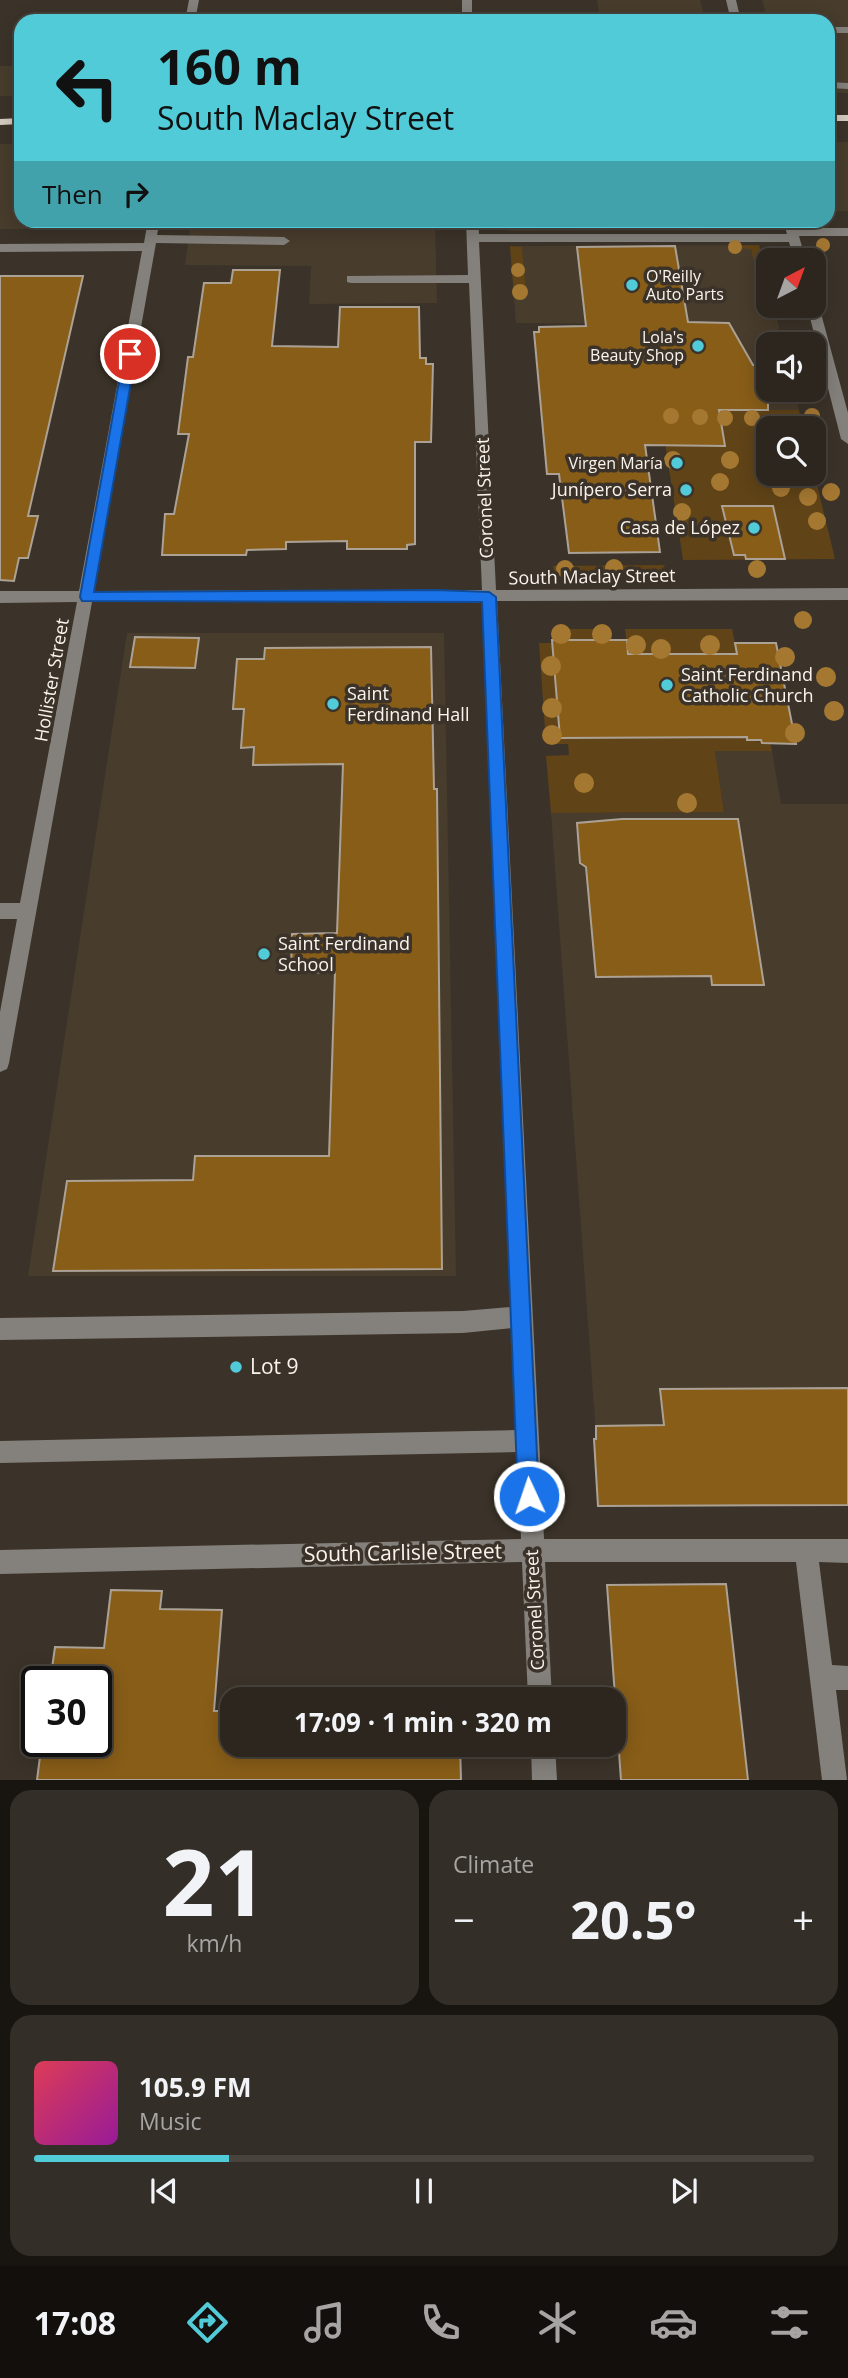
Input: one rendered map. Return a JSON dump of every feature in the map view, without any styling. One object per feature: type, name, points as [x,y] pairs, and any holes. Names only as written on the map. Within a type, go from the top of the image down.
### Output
[{"type":"street","name":"Hollister Street","points":[[0,1063],[153,228]]},
{"type":"street","points":[[472,229],[848,232]]},
{"type":"street","name":"Coronel Street","points":[[472,229],[539,1687]]},
{"type":"street","points":[[792,230],[797,248]]},
{"type":"street","points":[[0,248],[284,242]]},
{"type":"street","points":[[351,279],[474,279]]},
{"type":"street","points":[[817,318],[841,390],[847,432]]},
{"type":"street","name":"South Maclay Street","points":[[0,597],[848,594]]},
{"type":"street","points":[[0,911],[28,911]]},
{"type":"street","points":[[0,1329],[449,1322],[521,1317]]},
{"type":"street","points":[[0,1452],[526,1441]]},
{"type":"street","name":"South Carlisle Street","points":[[0,1562],[531,1550],[848,1552]]},
{"type":"street","points":[[806,1551],[835,1780]]},
{"type":"street","points":[[822,1677],[848,1678]]},
{"type":"street","points":[[544,1757],[545,1780]]},
{"type":"shaded area","points":[[597,0],[700,0],[704,14],[599,14]]},
{"type":"shaded area","points":[[762,0],[848,0],[848,93],[835,93],[835,14],[766,14]]},
{"type":"shaded area","points":[[0,66],[14,66],[14,96],[0,96]]},
{"type":"shaded area","points":[[835,142],[848,142],[848,211],[835,211]]},
{"type":"shaded area","points":[[0,144],[14,144],[14,228],[116,228],[116,229],[0,229]]},
{"type":"shaded area","points":[[190,228],[435,228],[437,303],[309,304],[311,266],[185,265]]},
{"type":"shaded area","points":[[510,228],[755,230],[510,231]]},
{"type":"shaded area","points":[[759,245],[760,248],[756,248],[756,318],[777,318],[780,332],[756,332],[756,402],[797,402],[799,410],[660,410],[646,324],[516,323],[510,246]]},
{"type":"shaded area","points":[[759,245],[760,248],[756,248],[756,271],[751,249],[729,246]]},
{"type":"shaded area","points":[[510,246],[522,247],[526,293],[514,295]]},
{"type":"shaded area","name":"Casa de López","points":[[660,410],[799,410],[800,416],[756,416],[756,486],[817,486],[835,559],[683,560]]},
{"type":"shaded area","points":[[665,565],[661,571],[554,571],[553,566]]},
{"type":"shaded area","points":[[558,629],[610,629],[612,640],[558,640]]},
{"type":"shaded area","points":[[625,629],[732,629],[737,654],[628,654]]},
{"type":"shaded area","name":"Saint Ferdinand School","points":[[127,633],[444,633],[456,1276],[28,1276]]},
{"type":"shaded area","points":[[539,643],[552,643],[561,738],[747,737],[748,740],[770,743],[772,751],[715,751],[724,812],[551,813],[546,756],[569,755],[568,744],[546,744]]},
{"type":"shaded area","points":[[715,751],[772,751],[781,804],[848,804],[848,1502],[601,1503],[551,813],[724,812]]},
{"type":"building","points":[[675,246],[688,322],[729,323],[753,365],[756,365],[756,402],[768,402],[768,410],[719,410],[725,446],[645,445],[660,552],[569,553],[559,474],[547,474],[534,332],[539,332],[539,327],[586,326],[577,247]]},
{"type":"building","points":[[233,270],[280,270],[272,346],[338,347],[340,307],[419,307],[420,358],[426,358],[426,364],[433,364],[431,442],[415,442],[415,544],[407,545],[407,549],[347,549],[347,541],[286,542],[286,549],[247,550],[246,555],[162,555],[165,514],[174,514],[189,434],[178,434],[188,357],[193,357],[204,283],[231,283]]},
{"type":"building","points":[[0,276],[83,276],[28,516],[38,516],[28,558],[19,558],[14,581],[0,580]]},
{"type":"building","name":"Casa de López","points":[[722,506],[773,506],[785,559],[746,559],[745,555],[734,555]]},
{"type":"building","points":[[135,637],[199,638],[195,668],[130,667]]},
{"type":"building","name":"Saint Ferdinand Catholic Church","points":[[552,640],[627,640],[628,654],[737,654],[735,643],[776,643],[796,744],[762,743],[761,740],[747,740],[747,737],[560,738]]},
{"type":"building","points":[[431,647],[434,789],[437,789],[442,1269],[53,1271],[67,1181],[193,1180],[195,1156],[329,1156],[335,972],[291,973],[292,934],[337,933],[343,764],[253,765],[254,747],[241,748],[244,709],[233,709],[237,659],[264,659],[265,648]]},
{"type":"building","points":[[622,819],[738,819],[764,985],[712,985],[711,976],[596,977],[586,867],[580,863],[577,823]]},
{"type":"building","points":[[848,1388],[848,1505],[598,1506],[594,1439],[596,1426],[664,1425],[660,1389]]},
{"type":"building","points":[[726,1584],[748,1780],[621,1780],[619,1757],[626,1757],[626,1687],[614,1687],[607,1585]]},
{"type":"building","points":[[111,1590],[162,1591],[160,1609],[222,1610],[214,1711],[220,1711],[220,1757],[460,1757],[461,1780],[37,1780],[40,1757],[112,1757],[112,1666],[52,1666],[55,1647],[104,1648]]},
{"type":"place","name":"O'Reilly Auto Parts","points":[[632,285]]},
{"type":"place","name":"Lola's Beauty Shop","points":[[698,346]]},
{"type":"place","name":"Virgen María","points":[[677,463]]},
{"type":"place","name":"Junípero Serra","points":[[686,490]]},
{"type":"place","name":"Casa de López","points":[[754,528]]},
{"type":"place","name":"Saint Ferdinand Catholic Church","points":[[667,685]]},
{"type":"place","name":"Saint Ferdinand Hall","points":[[333,704]]},
{"type":"place","name":"Saint Ferdinand School","points":[[264,954]]},
{"type":"place","name":"Lot 9","points":[[236,1367]]},
{"type":"route","points":[[130,354],[86,597],[489,597],[529,1496]]}]
